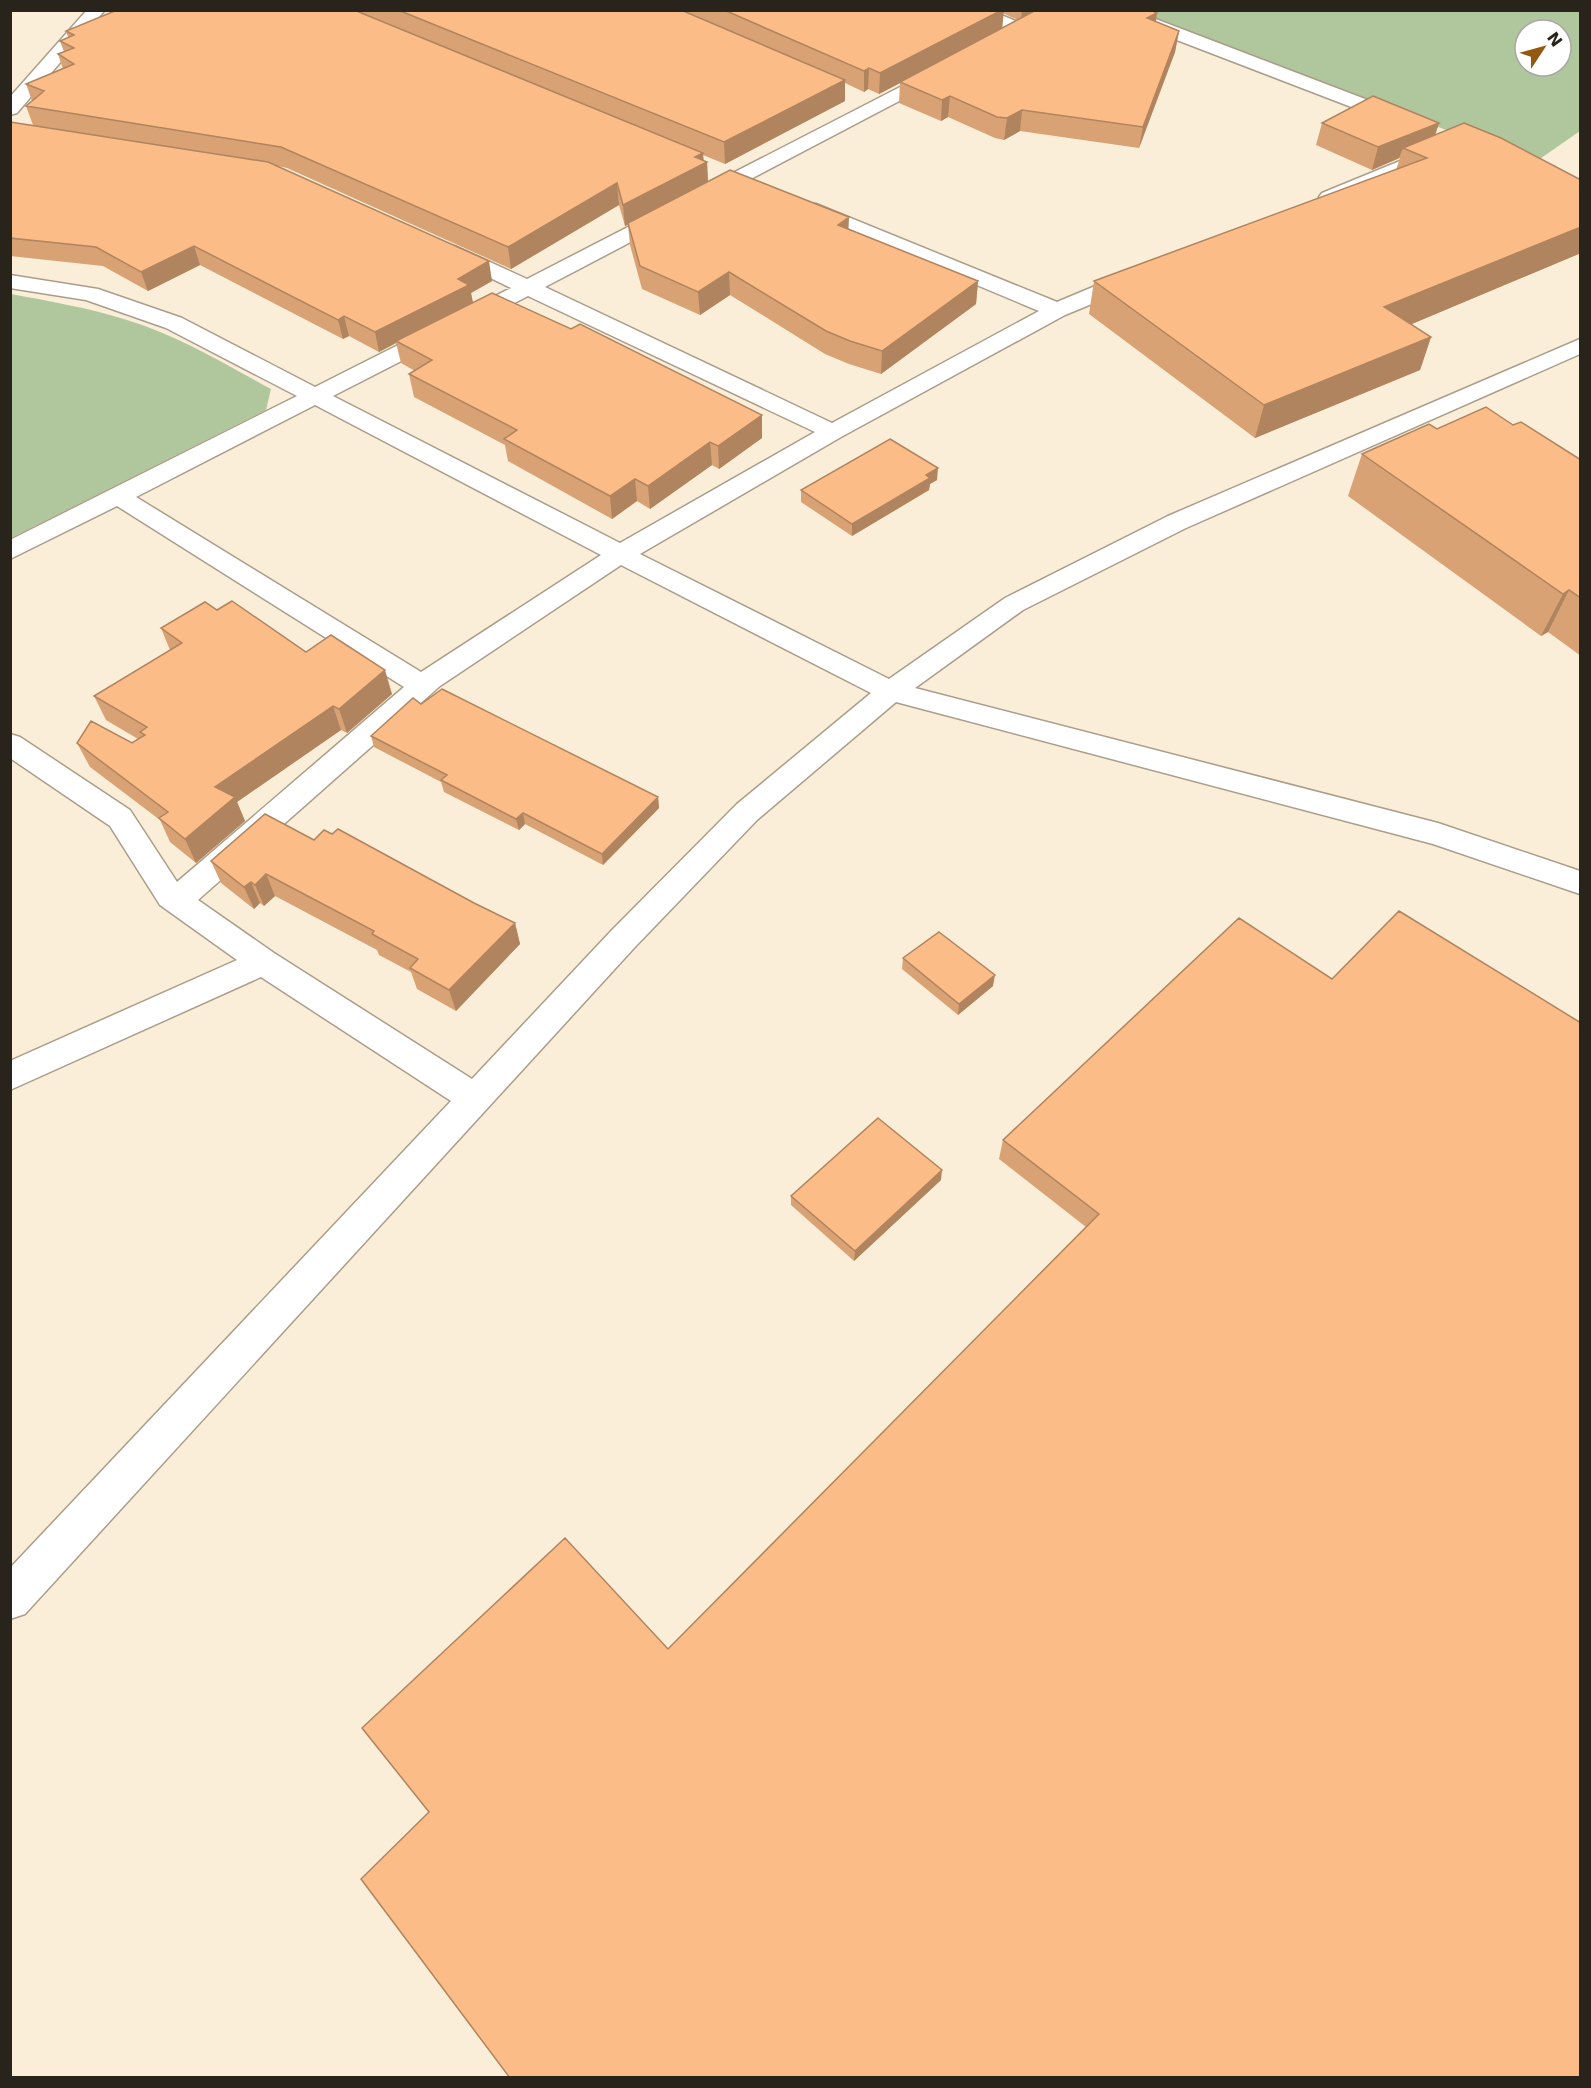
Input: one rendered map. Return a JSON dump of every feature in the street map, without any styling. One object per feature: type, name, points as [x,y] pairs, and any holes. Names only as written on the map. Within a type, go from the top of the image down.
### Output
[{"type":"street","points":[[10,109],[93,14],[117,10]]},
{"type":"street","points":[[972,10],[1022,30]]},
{"type":"street","points":[[1115,10],[1415,125]]},
{"type":"street","points":[[1001,40],[1041,20]]},
{"type":"street","points":[[10,550],[529,287],[959,62]]},
{"type":"street","points":[[855,97],[876,106]]},
{"type":"street","points":[[1307,206],[1449,138]]},
{"type":"street","points":[[713,169],[757,187]]},
{"type":"street","points":[[790,201],[1057,310]]},
{"type":"street","points":[[432,243],[834,432]]},
{"type":"street","points":[[177,900],[423,686],[620,554],[834,432],[1057,310],[1155,269]]},
{"type":"street","points":[[10,281],[90,294],[174,323],[620,554],[891,691],[1438,834],[1581,883]]},
{"type":"street","points":[[10,1599],[623,939],[747,812],[891,691],[1014,604],[1177,522],[1581,346]]},
{"type":"street","points":[[118,496],[423,686]]},
{"type":"street","points":[[10,744],[120,818],[171,897],[263,962],[475,1099]]},
{"type":"street","points":[[10,1076],[263,962]]},
{"type":"green space","points":[[1130,11],[1580,11],[1580,131],[1534,163]]},
{"type":"green space","points":[[11,294],[113,316],[146,326],[182,342],[271,389],[266,410],[11,538]]},
{"type":"building","points":[[117,10],[354,10],[703,153],[695,157],[707,162],[623,205],[617,183],[508,247],[281,147],[26,106],[44,91],[26,84],[74,64],[58,54],[74,48],[60,41],[74,35],[66,31]]},
{"type":"building","points":[[398,10],[681,10],[845,80],[724,142]]},
{"type":"building","points":[[724,10],[1002,10],[880,73],[869,68],[864,71]]},
{"type":"building","points":[[1036,10],[1150,10],[1157,13],[1147,18],[1179,31],[1143,127],[1022,110],[1007,118],[997,117],[950,96],[942,100],[900,82]]},
{"type":"building","points":[[1373,96],[1439,123],[1378,147],[1322,123]]},
{"type":"building","points":[[10,122],[268,162],[489,261],[458,279],[469,285],[375,332],[344,316],[338,320],[194,246],[141,272],[96,247],[10,238]]},
{"type":"building","points":[[1464,123],[1501,138],[1581,180],[1581,227],[1384,307],[1431,337],[1264,405],[1094,281],[1427,158],[1403,148]]},
{"type":"building","points":[[730,170],[849,217],[838,225],[978,281],[882,351],[826,331],[729,272],[698,292],[640,266],[628,223]]},
{"type":"building","points":[[492,293],[571,329],[580,324],[762,415],[718,446],[710,442],[648,486],[635,479],[610,496],[504,439],[517,430],[409,374],[432,360],[396,341]]},
{"type":"building","points":[[1486,407],[1513,425],[1521,422],[1581,460],[1581,598],[1569,590],[1563,594],[1362,454],[1429,424],[1437,429]]},
{"type":"building","points":[[890,439],[938,468],[926,475],[930,478],[852,524],[801,490]]},
{"type":"building","points":[[232,601],[306,652],[331,635],[385,670],[339,709],[333,706],[215,787],[235,797],[185,839],[159,818],[168,812],[77,743],[91,721],[132,743],[145,735],[140,732],[147,727],[94,696],[182,643],[161,628],[205,602],[217,610]]},
{"type":"building","points":[[442,689],[658,797],[602,854],[523,813],[516,819],[441,780],[447,775],[371,736],[413,698],[421,704]]},
{"type":"building","points":[[265,814],[314,840],[324,830],[332,834],[338,829],[515,923],[449,990],[410,968],[418,959],[372,934],[374,931],[266,874],[255,885],[251,882],[244,887],[211,861]]},
{"type":"building","points":[[1399,911],[1581,1023],[1581,2078],[510,2078],[361,1879],[429,1812],[362,1728],[565,1538],[668,1649],[1099,1214],[1003,1140],[1239,918],[1332,979]]},
{"type":"building","points":[[939,932],[995,975],[959,1004],[903,958]]},
{"type":"building","points":[[878,1118],[942,1170],[855,1251],[791,1196]]}]
